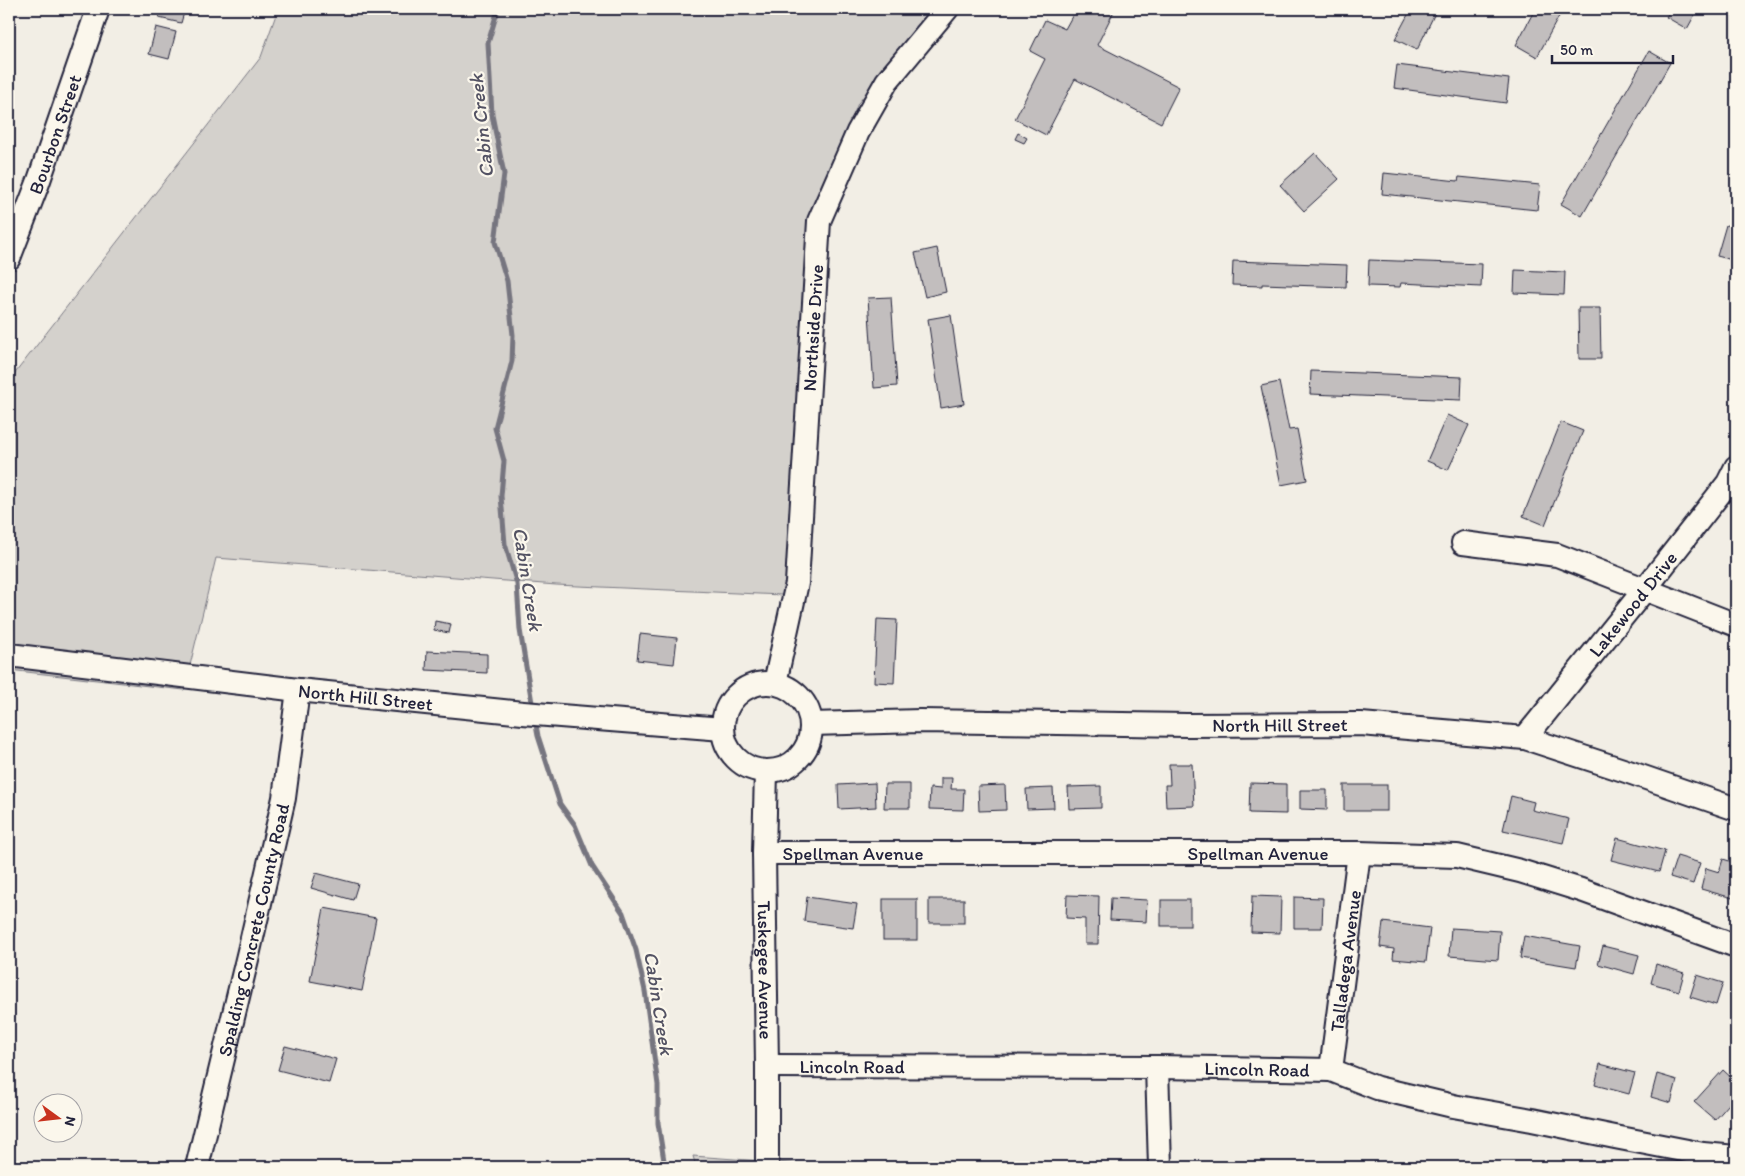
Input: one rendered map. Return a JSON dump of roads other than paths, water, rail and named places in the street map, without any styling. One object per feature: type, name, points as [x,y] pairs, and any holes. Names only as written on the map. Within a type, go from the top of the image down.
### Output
[{"type":"street","name":"Bourbon Street","points":[[9,258],[38,183],[98,9]]},
{"type":"street","name":"Northside Drive","points":[[775,683],[797,584],[819,221],[858,132],[887,81],[947,9]]},
{"type":"street","name":"Lakewood Drive","points":[[1525,738],[1646,589],[1728,483],[1736,466]]},
{"type":"street","points":[[1463,543],[1557,555],[1736,625]]},
{"type":"street","name":"North Hill Street","points":[[9,655],[298,690],[523,714],[723,729]]},
{"type":"street","points":[[762,683],[775,683],[789,688],[800,697],[808,710],[811,724],[809,739],[803,752],[793,762],[780,769],[766,771],[753,769],[741,763],[732,754],[726,742],[723,729],[724,716],[729,704],[738,693],[749,686],[762,683]]},
{"type":"street","name":"Spalding Concrete County Road","points":[[197,1167],[284,798],[298,690]]},
{"type":"street","name":"North Hill Street","points":[[811,724],[920,721],[1187,726],[1361,724],[1525,738],[1736,809]]},
{"type":"street","name":"Tuskegee Avenue","points":[[766,771],[764,853],[767,1167]]},
{"type":"street","name":"Spellman Avenue","points":[[764,853],[1359,853],[1457,856],[1520,871],[1581,890],[1736,946]]},
{"type":"street","name":"Talladega Avenue","points":[[1331,1070],[1359,853]]},
{"type":"street","name":"Lincoln Road","points":[[767,1066],[1157,1067],[1331,1070],[1377,1088],[1453,1106],[1703,1154],[1736,1157]]},
{"type":"street","points":[[1157,1067],[1160,1167]]},
{"type":"waterway","name":"Cabin Creek","points":[[498,9],[488,43],[492,115],[504,174],[495,242],[507,281],[513,335],[512,361],[495,428],[504,461],[501,496],[505,544],[517,584],[520,630],[533,709]]},
{"type":"waterway","name":"Cabin Creek","points":[[535,720],[538,736],[560,804],[575,825],[592,866],[623,913],[636,950],[645,991],[658,1085],[658,1123],[665,1167]]}]
